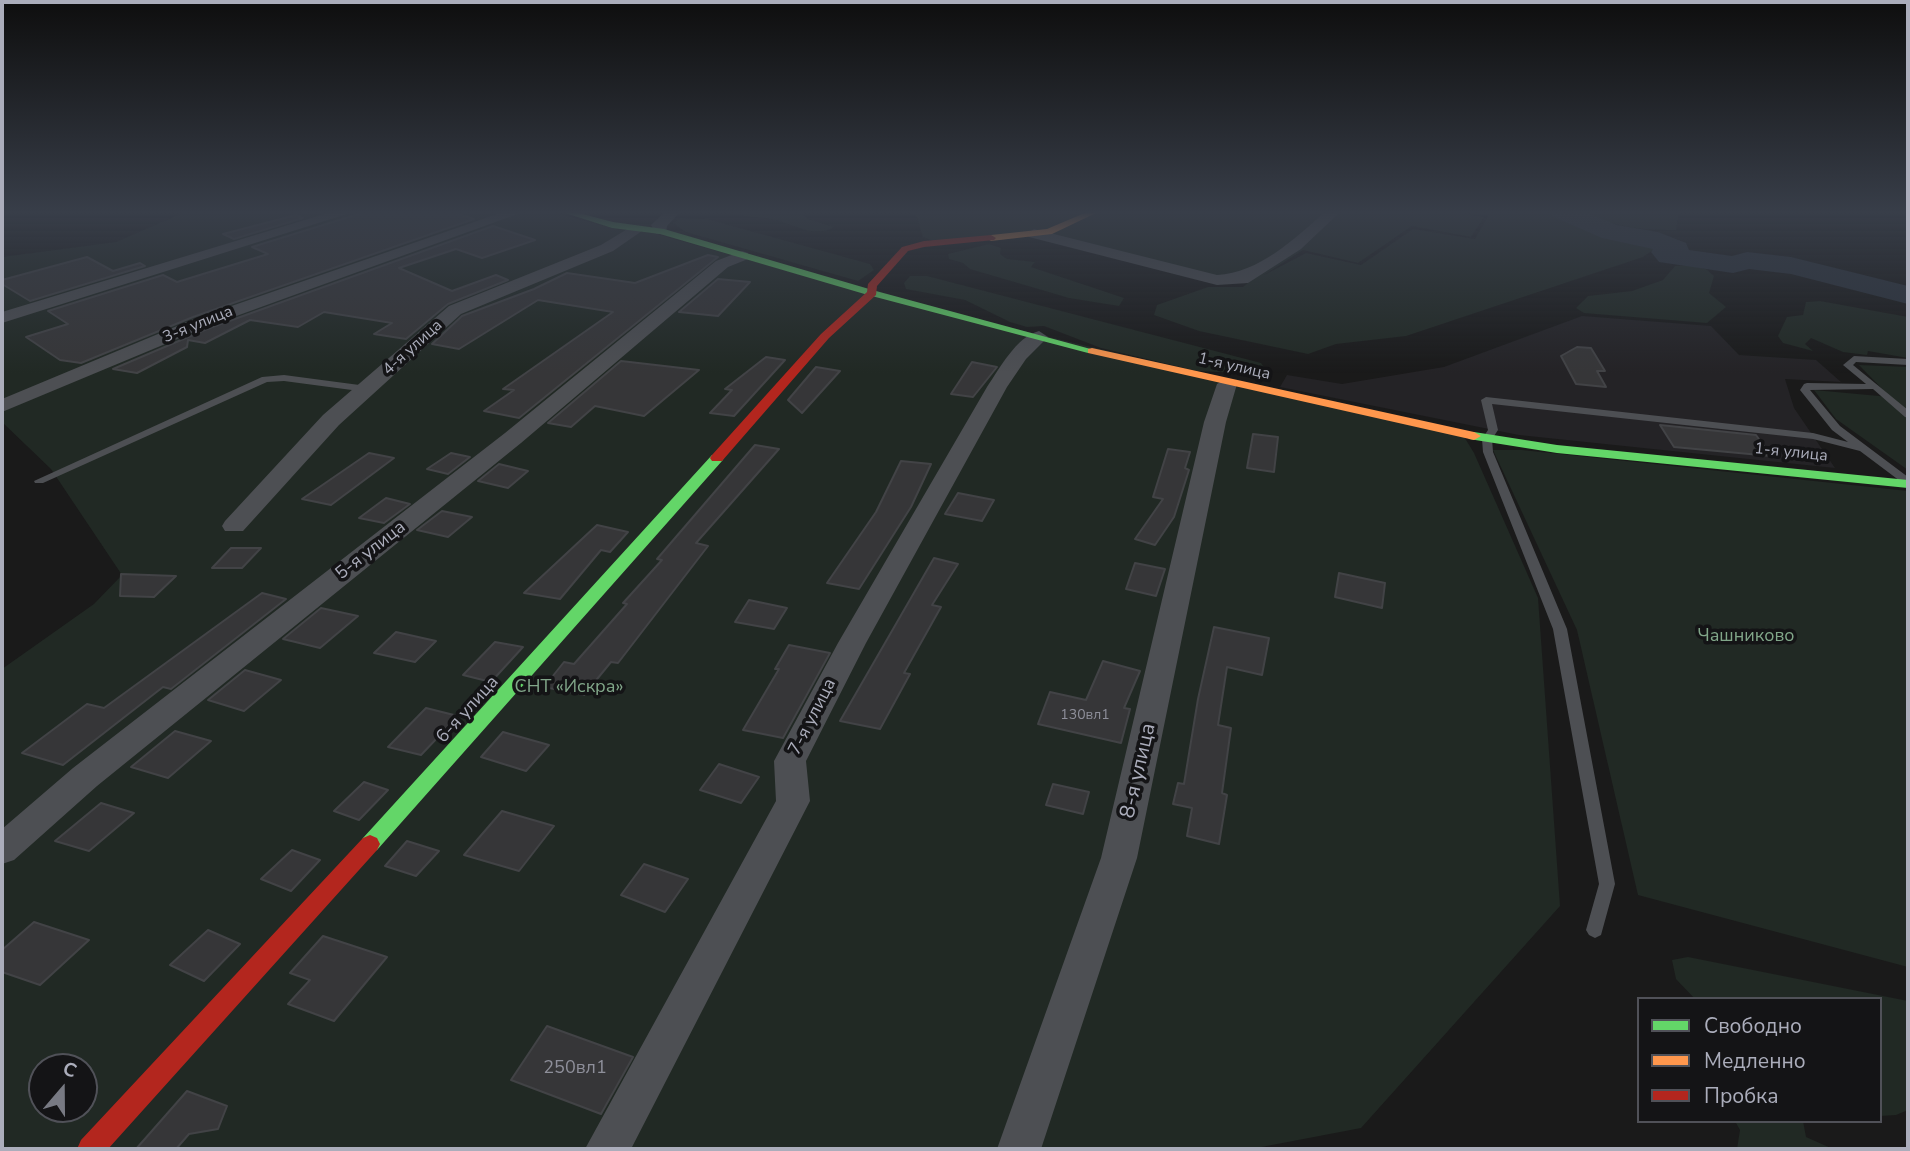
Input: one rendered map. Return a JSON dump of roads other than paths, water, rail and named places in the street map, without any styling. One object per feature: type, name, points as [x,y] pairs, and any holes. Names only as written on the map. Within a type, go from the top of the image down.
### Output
[{"type":"street","points":[[2,318],[172,266]]},
{"type":"street","name":"3-я улица","points":[[2,407],[200,323],[363,266]]},
{"type":"street","name":"4-я улица","points":[[234,526],[331,420],[455,310],[564,266]]},
{"type":"street","name":"5-я улица","points":[[2,850],[85,776],[513,438],[720,266]]},
{"type":"street","name":"1-я улица","points":[[776,266],[1039,337],[1227,384],[1487,439],[1557,449],[1908,483]]},
{"type":"street","name":"6-я улица","points":[[90,1149],[504,699],[825,336],[872,293],[872,286],[890,266]]},
{"type":"street","points":[[1160,266],[1217,280],[1242,279],[1264,266]]},
{"type":"street","name":"7-я улица","points":[[607,1149],[793,801],[790,761],[845,655],[997,387],[1019,355],[1039,337]]},
{"type":"street","name":"8-я улица","points":[[1019,1149],[1119,858],[1215,422],[1227,384]]},
{"type":"lane","points":[[1908,362],[1854,359],[1848,365],[1908,415]]},
{"type":"lane","points":[[39,481],[265,379],[284,378],[367,388]]},
{"type":"lane","points":[[1872,384],[1866,388],[1807,386],[1805,390],[1836,428],[1908,483]]},
{"type":"lane","points":[[1595,930],[1607,884],[1560,629],[1488,452],[1487,439],[1493,430],[1486,400],[1812,436],[1864,449]]},
{"type":"waterway","points":[[1794,266],[1908,295]]},
{"type":"park label","name":"Чашниково","points":[[1746,637]]},
{"type":"park label","name":"СНТ «Искра»","points":[[569,688]]}]
